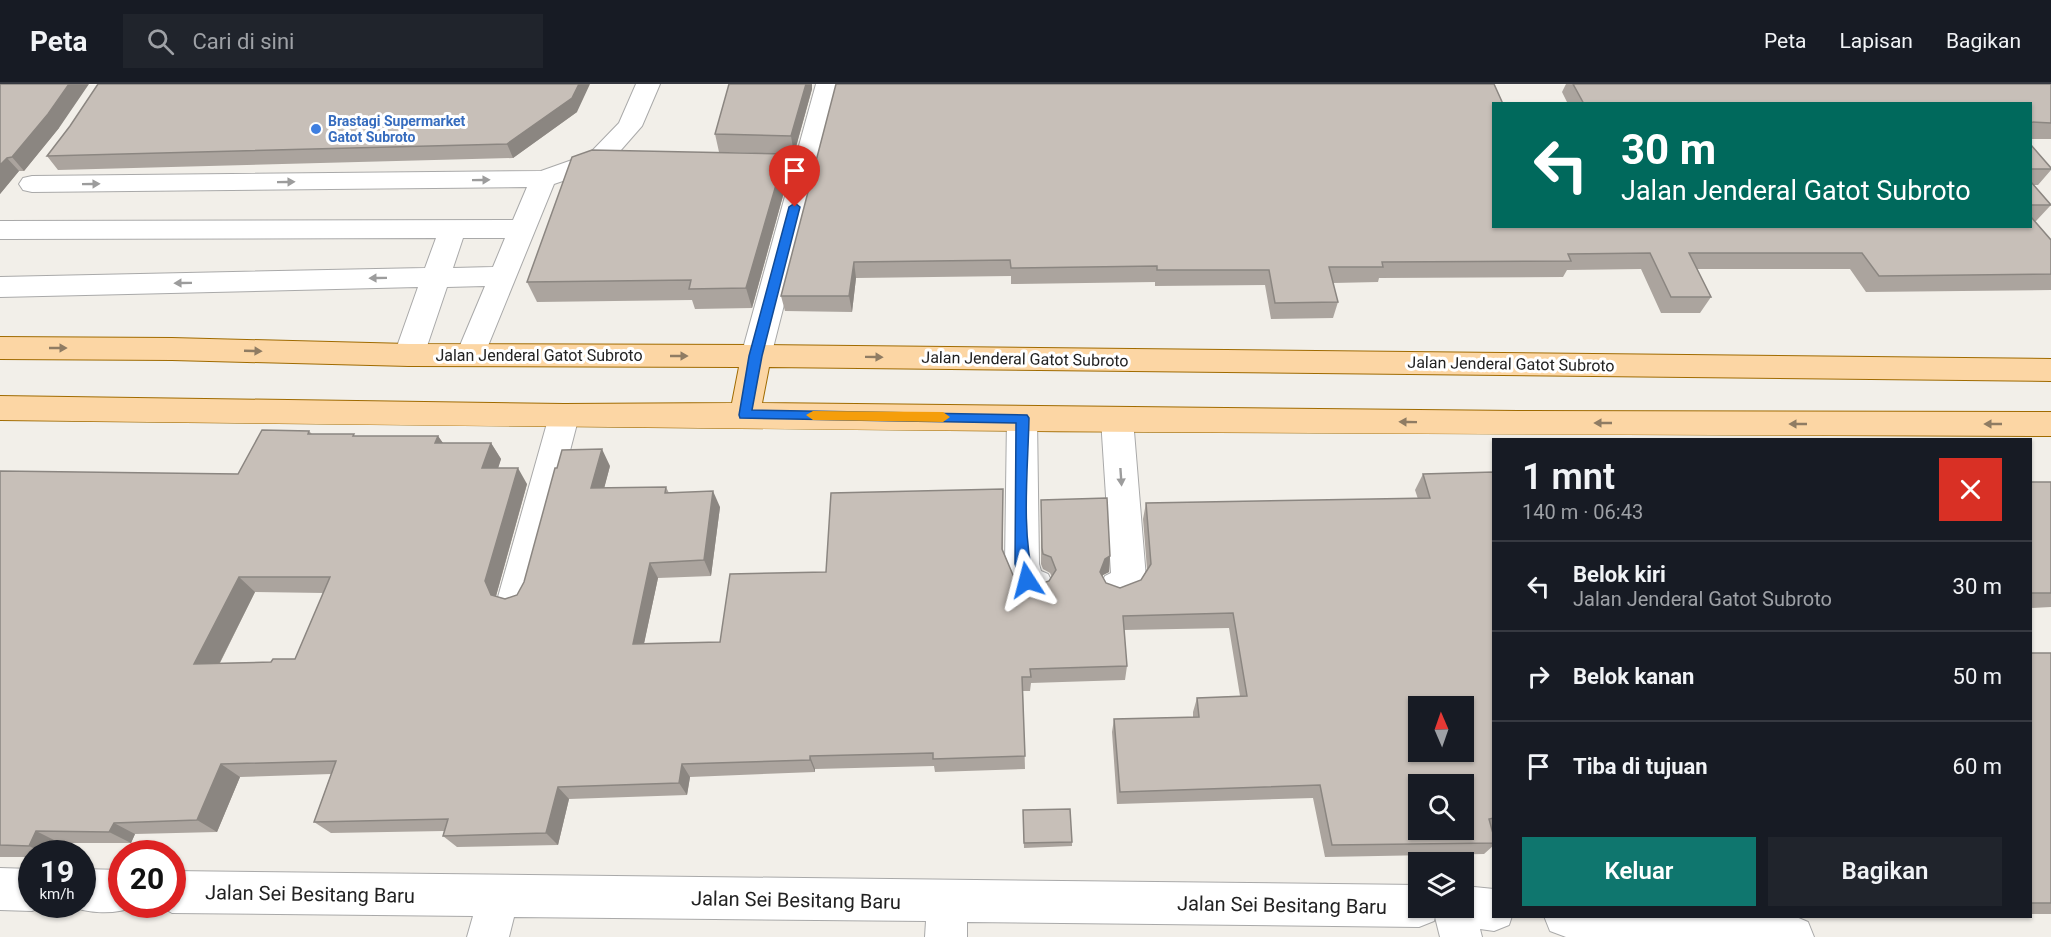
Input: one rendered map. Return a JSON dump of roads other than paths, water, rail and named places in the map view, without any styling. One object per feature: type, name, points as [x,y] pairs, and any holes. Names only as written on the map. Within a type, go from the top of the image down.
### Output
[{"type":"main road","name":"Jalan Jenderal Gatot Subroto","points":[[0,348],[172,349],[409,355],[756,356],[2051,370]]},
{"type":"main road","points":[[745,415],[756,356]]},
{"type":"main road","points":[[0,408],[564,417],[745,415],[1518,423],[2051,424]]},
{"type":"street","points":[[598,160],[630,126],[648,84]]},
{"type":"street","points":[[756,356],[796,164],[828,84]]},
{"type":"street","points":[[13,209],[51,159]]},
{"type":"street","points":[[13,209],[543,179],[598,160],[626,160]]},
{"type":"street","points":[[471,355],[543,179]]},
{"type":"street","points":[[13,209],[522,229]]},
{"type":"street","points":[[409,355],[453,228]]},
{"type":"street","points":[[0,287],[503,276]]},
{"type":"street","points":[[515,597],[564,417]]},
{"type":"street","points":[[1022,418],[1022,564],[1027,580],[1036,584]]},
{"type":"street","points":[[1117,419],[1129,578],[1126,583],[1117,586]]},
{"type":"street","name":"Jalan Sei Besitang Baru","points":[[186,892],[499,896],[947,919],[1408,906]]},
{"type":"street","points":[[488,937],[499,896]]},
{"type":"street","points":[[1474,909],[1492,910]]},
{"type":"street","points":[[1456,918],[1461,937]]},
{"type":"street","points":[[1586,918],[1793,937]]},
{"type":"place","name":"Brastagi Supermarket Gatot Subroto","points":[[316,129]]}]
